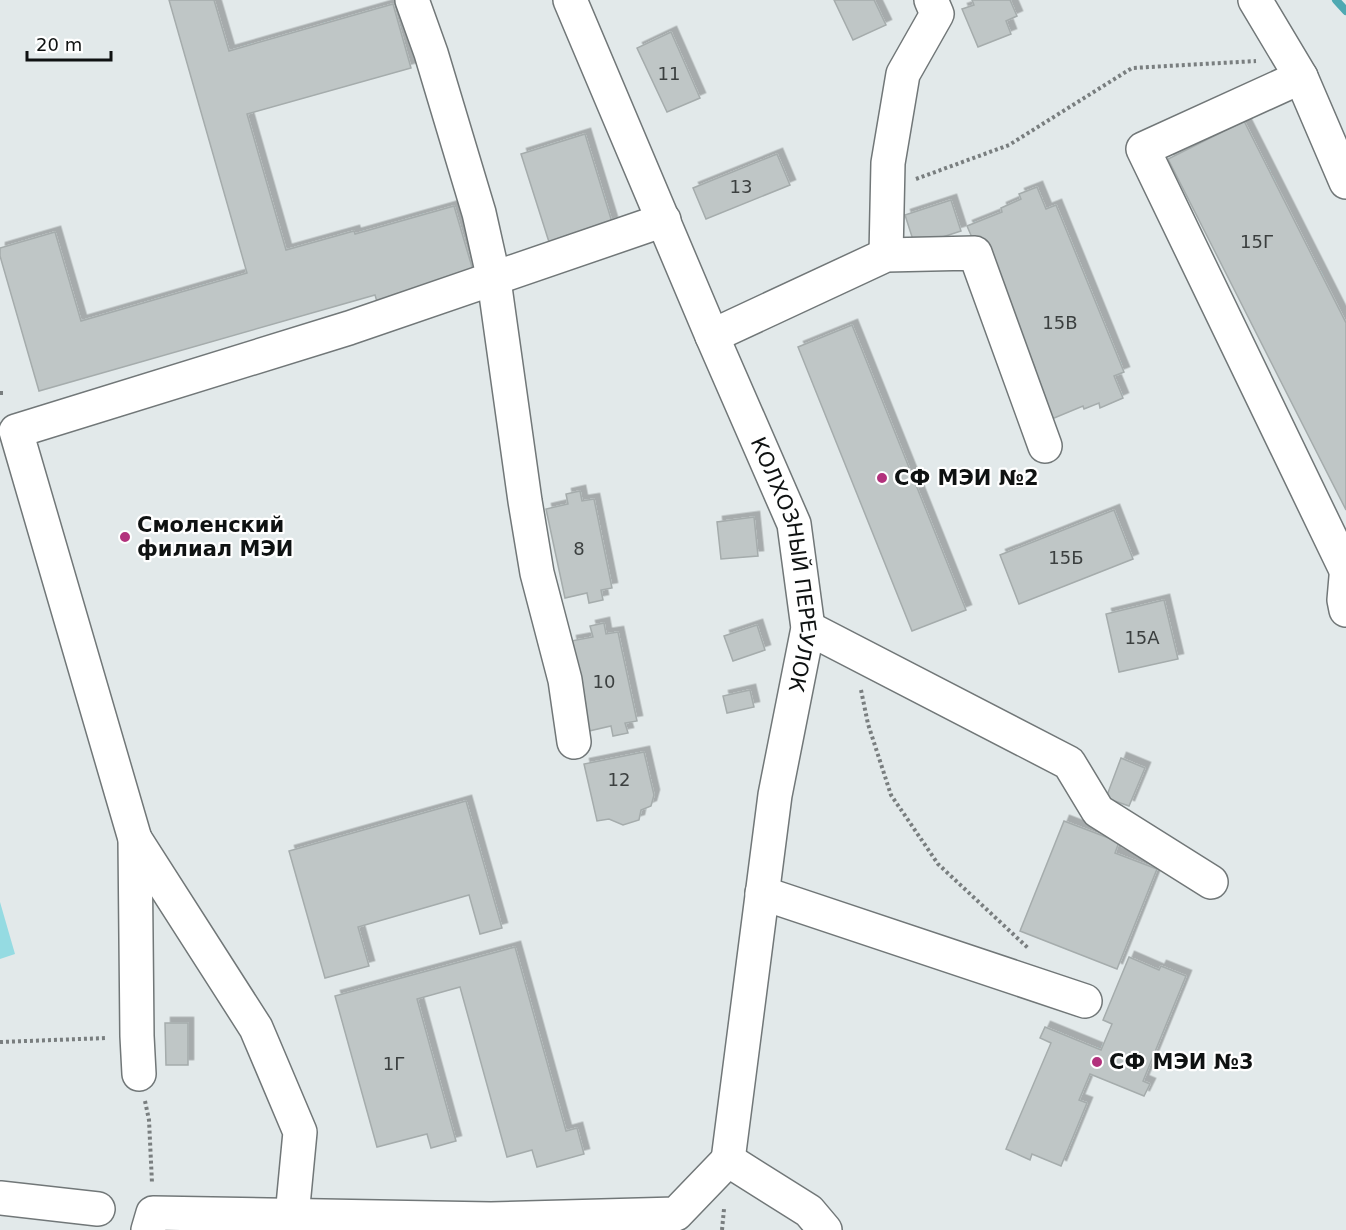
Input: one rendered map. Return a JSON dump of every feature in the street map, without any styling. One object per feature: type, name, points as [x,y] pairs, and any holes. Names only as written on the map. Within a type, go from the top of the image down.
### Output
[{"type":"street","points":[[412,0],[431,52],[479,213],[494,280],[537,573],[565,680],[574,742]]},
{"type":"street","name":"КОЛХОЗНЫЙ ПЕРЕУЛОК","points":[[570,0],[794,525],[808,628],[775,795],[728,1160]]},
{"type":"street","points":[[886,255],[888,164],[903,74],[936,14],[931,0]]},
{"type":"street","points":[[1255,0],[1294,68],[1346,182]]},
{"type":"street","points":[[1294,68],[1143,149],[1346,570]]},
{"type":"street","points":[[140,1074],[137,1036],[135,839],[16,431],[349,328],[664,220]]},
{"type":"street","points":[[712,336],[886,255],[975,253],[1045,446]]},
{"type":"street","points":[[1346,577],[1344,600],[1346,610]]},
{"type":"street","points":[[808,628],[1069,763],[1098,811],[1211,882]]},
{"type":"street","points":[[135,839],[256,1028],[274,1069],[300,1132],[292,1216]]},
{"type":"street","points":[[762,893],[1085,1001]]},
{"type":"street","points":[[150,1222],[292,1216],[675,1222],[728,1160],[809,1211],[825,1230]]},
{"type":"street","points":[[0,1198],[98,1209]]},
{"type":"path","points":[[888,189],[1009,145],[1132,68],[1294,68]]},
{"type":"path","points":[[854,651],[868,724],[891,795],[938,864],[1033,953]]},
{"type":"path","points":[[0,1042],[137,1036]]},
{"type":"path","points":[[140,1074],[149,1120],[150,1222]]},
{"type":"shaded area","points":[[0,902],[15,954],[0,959]]},
{"type":"building","points":[[169,0],[214,0],[229,51],[393,4],[411,68],[247,114],[286,250],[354,231],[355,234],[454,206],[477,284],[380,312],[375,295],[39,391],[0,256],[0,248],[55,232],[81,321],[247,273]]},
{"type":"building","points":[[834,0],[874,0],[886,25],[853,40]]},
{"type":"building","points":[[972,0],[1010,0],[1017,16],[1006,21],[1011,34],[978,47],[962,9],[974,5]]},
{"type":"building","points":[[671,32],[700,98],[667,112],[637,48]]},
{"type":"building","points":[[1244,121],[1346,323],[1346,510],[1168,159]]},
{"type":"building","points":[[585,134],[612,222],[549,242],[521,154]]},
{"type":"building","points":[[777,154],[790,185],[706,219],[693,188]]},
{"type":"building","points":[[1037,187],[1046,209],[1056,205],[1124,372],[1114,376],[1123,398],[1100,408],[1099,403],[1084,409],[1083,406],[1047,421],[1027,372],[1035,368],[997,274],[989,277],[967,226],[1002,212],[1001,208],[1021,199],[1019,194]]},
{"type":"building","points":[[951,200],[961,231],[915,246],[905,215]]},
{"type":"building","name":"СФ МЭИ №2","points":[[852,325],[966,610],[912,631],[798,347]]},
{"type":"building","points":[[580,491],[582,501],[594,499],[612,588],[601,590],[603,600],[589,603],[587,593],[565,598],[546,509],[568,504],[566,494]]},
{"type":"building","points":[[1114,510],[1133,559],[1019,604],[1000,555]]},
{"type":"building","points":[[754,517],[758,556],[721,559],[717,522]]},
{"type":"building","points":[[1164,600],[1178,659],[1119,672],[1106,614]]},
{"type":"building","points":[[604,623],[606,634],[618,632],[637,721],[625,723],[628,733],[613,736],[611,726],[589,731],[571,641],[593,637],[590,626]]},
{"type":"building","points":[[757,625],[765,650],[733,661],[724,636]]},
{"type":"building","points":[[750,690],[754,707],[727,713],[723,696]]},
{"type":"building","points":[[644,752],[654,795],[651,806],[641,810],[639,820],[623,825],[609,819],[597,821],[584,764]]},
{"type":"building","points":[[1121,758],[1145,768],[1129,806],[1106,798]]},
{"type":"building","points":[[466,801],[502,928],[480,934],[469,895],[358,927],[369,966],[325,978],[289,851]]},
{"type":"building","points":[[1064,821],[1119,842],[1115,853],[1157,869],[1117,969],[1020,931]]},
{"type":"building","points":[[515,947],[566,1131],[577,1128],[584,1154],[537,1167],[532,1150],[507,1157],[460,987],[417,999],[456,1141],[431,1148],[427,1134],[377,1147],[335,996]]},
{"type":"building","name":"СФ МЭИ №3","points":[[1129,957],[1159,970],[1161,966],[1186,976],[1143,1081],[1150,1084],[1144,1096],[1090,1074],[1079,1100],[1087,1103],[1061,1166],[1032,1154],[1030,1160],[1006,1149],[1051,1043],[1040,1038],[1045,1027],[1101,1050],[1112,1024],[1103,1020]]},
{"type":"building","points":[[165,1023],[188,1023],[188,1065],[166,1065]]},
{"type":"waterway","points":[[1336,0],[1346,11]]},
{"type":"place","name":"СФ МЭИ №2","points":[[882,478]]},
{"type":"place","name":"Смоленский филиал МЭИ","points":[[125,537]]},
{"type":"place","name":"СФ МЭИ №3","points":[[1097,1062]]}]
